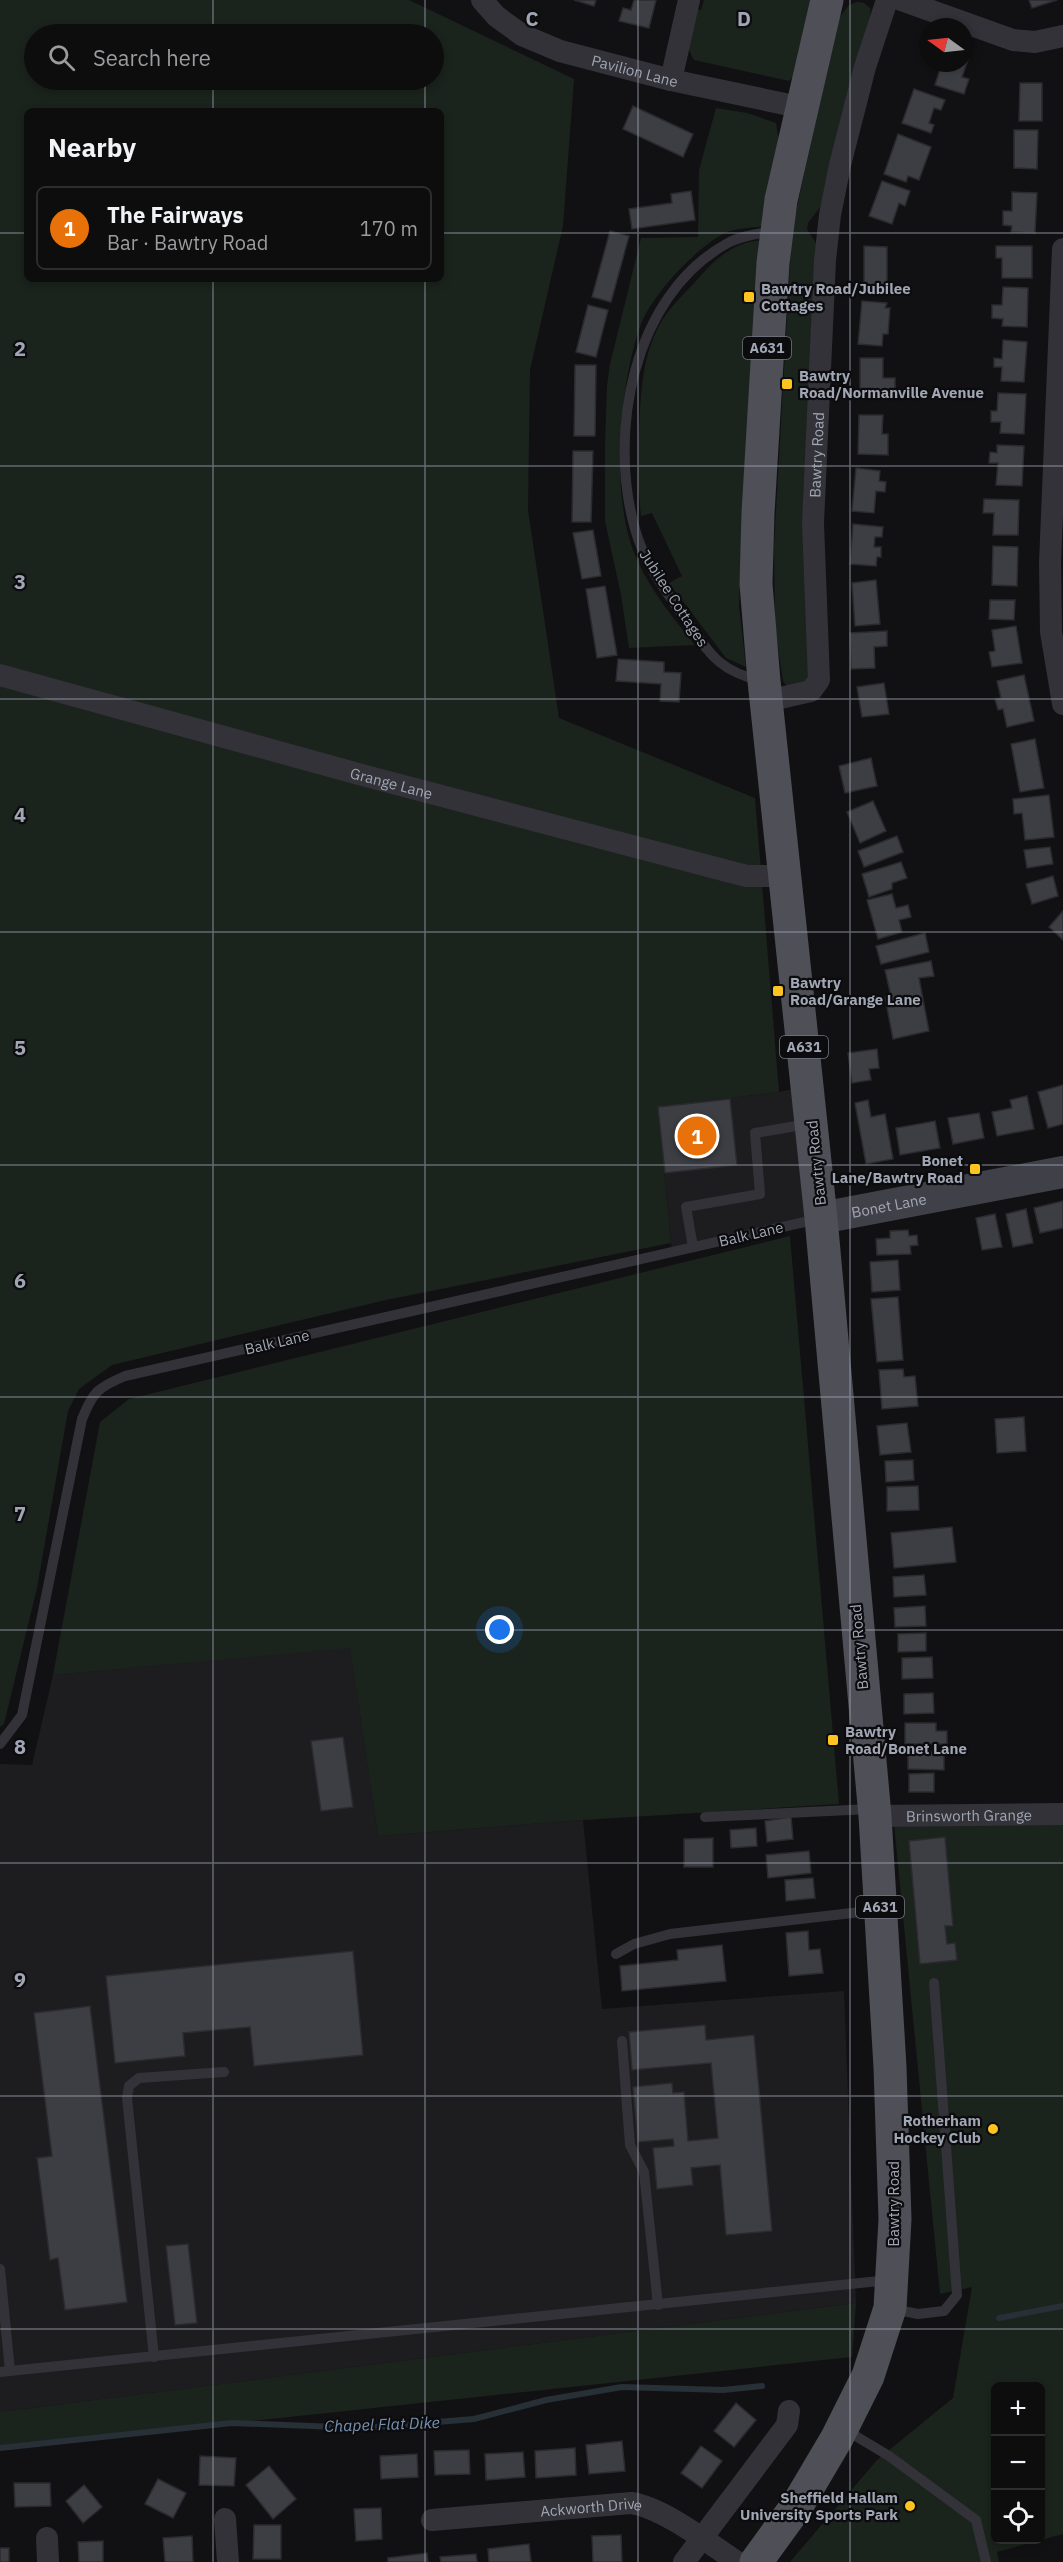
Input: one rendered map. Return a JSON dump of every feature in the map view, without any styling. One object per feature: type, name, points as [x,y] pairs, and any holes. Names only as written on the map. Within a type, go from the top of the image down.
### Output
[{"type":"main road","name":"Bawtry Road","points":[[756,2562],[798,2504],[842,2428],[868,2376],[891,2294],[895,2219],[890,2067],[874,1813],[822,1218],[756,584],[770,307],[777,231],[781,201],[827,0]]},
{"type":"main road","name":"Bonet Lane","points":[[822,1218],[1063,1172]]},
{"type":"street","name":"Pavilion Lane","points":[[482,0],[496,16],[522,35],[541,43],[607,65],[804,108]]},
{"type":"street","points":[[671,80],[689,0]]},
{"type":"street","name":"Bawtry Road","points":[[766,691],[796,696],[811,691],[819,680],[813,523],[825,260],[830,215],[840,165],[865,67],[886,0]]},
{"type":"street","points":[[901,0],[1013,40],[1035,42],[1063,36]]},
{"type":"street","points":[[1063,249],[1058,494],[1051,610],[1063,704]]},
{"type":"street","name":"Grange Lane","points":[[0,675],[362,775],[731,872],[747,876],[786,876]]},
{"type":"street","name":"Brinsworth Grange","points":[[874,1813],[1063,1814]]},
{"type":"street","points":[[684,2562],[787,2424],[789,2410]]},
{"type":"street","name":"Ackworth Drive","points":[[432,2520],[631,2503],[645,2505],[702,2538],[737,2562]]},
{"type":"street","points":[[225,2519],[228,2562]]},
{"type":"street","points":[[47,2538],[48,2562]]},
{"type":"lane","name":"Jubilee Cottages","points":[[766,691],[715,661],[649,565],[635,531],[631,510],[626,473],[626,439],[637,364],[661,306],[690,273],[725,244],[745,236],[777,231]]},
{"type":"lane","points":[[693,1247],[686,1207],[760,1194],[755,1133],[812,1123]]},
{"type":"lane","name":"Balk Lane","points":[[0,1744],[22,1715],[82,1419],[90,1400],[102,1386],[125,1376],[822,1218]]},
{"type":"lane","points":[[705,1816],[874,1813]]},
{"type":"lane","points":[[616,1954],[634,1944],[670,1935],[880,1910]]},
{"type":"lane","points":[[0,2269],[5,2372],[658,2305],[891,2294],[918,2314],[944,2311],[957,2295],[934,1983]]},
{"type":"lane","points":[[622,2041],[630,2145],[645,2172],[658,2305]]},
{"type":"lane","points":[[154,2356],[127,2098],[129,2086],[139,2078],[224,2072]]},
{"type":"lane","points":[[842,2428],[889,2456],[976,2520],[986,2562]]},
{"type":"shaded area","points":[[0,0],[409,0],[574,79],[563,226],[530,370],[528,510],[559,718],[755,798],[779,1092],[658,1107],[671,1243],[386,1300],[112,1365],[79,1389],[68,1411],[37,1588],[4,1724],[0,1727]]},
{"type":"shaded area","points":[[704,0],[817,0],[799,71],[789,81],[694,60],[688,48],[694,8],[701,10]]},
{"type":"shaded area","points":[[857,2],[864,3],[871,9],[869,23],[824,202],[808,223],[807,229],[817,245],[813,666],[808,681],[790,690],[783,681],[775,626],[774,546],[792,229],[839,18],[849,5]]},
{"type":"shaded area","points":[[716,108],[747,113],[776,123],[779,142],[764,226],[727,232],[700,250],[665,286],[641,324],[628,374],[621,432],[621,490],[624,517],[635,555],[649,583],[695,645],[629,648],[621,595],[605,521],[605,443],[610,364],[641,238],[698,237],[699,170]]},
{"type":"shaded area","points":[[764,240],[742,519],[739,606],[746,667],[726,658],[669,583],[682,576],[652,513],[641,516],[638,475],[639,434],[646,360],[663,319],[718,259],[743,244]]},
{"type":"shaded area","points":[[808,1086],[821,1218],[672,1252],[658,1107],[779,1092]]},
{"type":"shaded area","points":[[790,1236],[839,1804],[378,1836],[350,1648],[53,1675],[100,1422],[129,1399]]},
{"type":"shaded area","points":[[350,1647],[378,1836],[583,1820],[602,2009],[844,1991],[856,2303],[0,2412],[0,1764],[32,1765],[53,1675]]},
{"type":"shaded area","name":"Rotherham Hockey Club","points":[[894,1824],[1063,1825],[1063,2534],[1045,2539],[1045,2382],[991,2382],[991,2544],[1026,2544],[997,2552],[999,2562],[790,2562],[877,2460],[953,2398],[972,2287],[940,2294]]},
{"type":"shaded area","points":[[856,2303],[852,2357],[0,2448],[0,2412]]},
{"type":"building","points":[[574,0],[596,0],[594,6]]},
{"type":"building","points":[[634,0],[656,0],[649,28],[619,21],[623,8],[631,10]]},
{"type":"building","points":[[1029,0],[1057,0],[1032,8]]},
{"type":"building","points":[[939,72],[964,72],[962,77],[969,79],[964,94],[935,85]]},
{"type":"building","points":[[1020,83],[1042,83],[1042,121],[1019,121]]},
{"type":"building","points":[[914,89],[945,100],[941,110],[934,108],[929,123],[934,125],[931,133],[902,123]]},
{"type":"building","points":[[633,106],[693,134],[683,157],[623,129]]},
{"type":"building","points":[[1014,130],[1038,130],[1037,169],[1014,168]]},
{"type":"building","points":[[898,134],[931,147],[919,180],[908,176],[906,182],[884,174]]},
{"type":"building","points":[[882,181],[910,191],[905,206],[899,203],[892,224],[869,216]]},
{"type":"building","points":[[691,191],[695,220],[632,229],[629,209],[672,203],[671,194]]},
{"type":"building","points":[[1012,192],[1037,193],[1035,233],[1011,232],[1012,226],[1003,225],[1003,211],[1012,211]]},
{"type":"building","points":[[610,231],[629,236],[611,302],[592,297]]},
{"type":"building","points":[[864,246],[887,247],[887,289],[864,289]]},
{"type":"building","points":[[996,246],[1032,246],[1032,278],[1002,278],[1002,258],[996,258]]},
{"type":"building","points":[[1003,287],[1028,288],[1027,327],[1002,326],[1003,319],[992,318],[992,305],[1002,305]]},
{"type":"building","points":[[862,301],[887,303],[885,308],[890,308],[888,334],[883,334],[882,346],[858,344]]},
{"type":"building","points":[[588,305],[608,310],[596,357],[576,352]]},
{"type":"building","points":[[1003,340],[1027,342],[1024,382],[1001,381],[1002,367],[994,367],[994,358],[1002,359]]},
{"type":"building","points":[[860,358],[883,358],[883,378],[895,378],[895,390],[883,390],[883,398],[860,398]]},
{"type":"building","points":[[575,365],[596,365],[595,436],[574,436]]},
{"type":"building","points":[[998,393],[1026,394],[1024,434],[1000,433],[1001,422],[991,422],[991,411],[997,411]]},
{"type":"building","points":[[859,415],[883,415],[882,434],[888,434],[888,455],[858,454]]},
{"type":"building","points":[[997,445],[1024,446],[1022,486],[996,485],[998,463],[989,463],[990,452],[997,453]]},
{"type":"building","points":[[573,451],[593,451],[591,522],[572,522]]},
{"type":"building","points":[[856,468],[880,471],[879,481],[886,482],[885,492],[876,491],[874,513],[852,511]]},
{"type":"building","points":[[984,499],[1019,500],[1018,535],[993,535],[994,513],[983,513]]},
{"type":"building","points":[[853,524],[883,527],[882,537],[875,537],[874,547],[881,547],[881,557],[877,557],[876,566],[850,564]]},
{"type":"building","points":[[593,530],[601,576],[582,579],[573,533]]},
{"type":"building","points":[[993,546],[1018,547],[1017,586],[992,585]]},
{"type":"building","points":[[876,580],[880,624],[855,626],[852,583]]},
{"type":"building","points":[[605,586],[617,655],[597,658],[586,589]]},
{"type":"building","points":[[990,600],[1015,600],[1014,620],[989,619]]},
{"type":"building","points":[[1016,626],[1022,663],[992,667],[989,652],[995,651],[992,630]]},
{"type":"building","points":[[887,631],[887,646],[874,647],[875,668],[851,669],[850,633]]},
{"type":"building","points":[[618,659],[664,662],[664,672],[681,673],[679,702],[660,701],[661,684],[616,681]]},
{"type":"building","points":[[1024,675],[1034,721],[1007,727],[1003,709],[998,710],[995,699],[1001,698],[997,681]]},
{"type":"building","points":[[884,683],[889,714],[862,717],[857,687]]},
{"type":"building","points":[[1035,739],[1044,788],[1020,792],[1011,744]]},
{"type":"building","points":[[871,758],[877,786],[845,793],[839,766]]},
{"type":"building","points":[[1049,795],[1054,837],[1025,840],[1022,813],[1014,814],[1013,799]]},
{"type":"building","points":[[873,801],[886,831],[860,843],[847,812]]},
{"type":"building","points":[[897,836],[903,852],[864,867],[858,851]]},
{"type":"building","points":[[1050,847],[1053,864],[1027,868],[1024,850]]},
{"type":"building","points":[[901,862],[907,878],[892,883],[892,889],[869,897],[862,874]]},
{"type":"building","points":[[1053,876],[1058,896],[1032,904],[1026,884]]},
{"type":"building","points":[[892,894],[896,908],[908,905],[911,917],[899,920],[902,932],[878,939],[867,900]]},
{"type":"building","points":[[1063,911],[1063,940],[1049,927]]},
{"type":"building","points":[[925,933],[929,952],[881,964],[876,946]]},
{"type":"building","points":[[931,961],[934,976],[919,978],[929,1031],[893,1039],[885,997],[891,996],[885,970]]},
{"type":"building","points":[[877,1049],[879,1068],[869,1069],[871,1080],[852,1083],[848,1053]]},
{"type":"building","points":[[1063,1085],[1063,1124],[1048,1128],[1038,1092]]},
{"type":"building","points":[[1027,1096],[1034,1129],[997,1136],[992,1112],[1012,1108],[1010,1100]]},
{"type":"building","points":[[730,1099],[737,1165],[665,1173],[658,1107]]},
{"type":"building","points":[[868,1100],[871,1117],[885,1114],[893,1159],[866,1164],[855,1103]]},
{"type":"building","points":[[979,1113],[984,1138],[953,1144],[948,1118]]},
{"type":"building","points":[[935,1121],[940,1148],[900,1155],[896,1128]]},
{"type":"building","points":[[1063,1201],[1063,1228],[1040,1233],[1034,1208]]},
{"type":"building","points":[[1026,1209],[1033,1243],[1013,1247],[1006,1214]]},
{"type":"building","points":[[995,1214],[1002,1247],[982,1250],[976,1218]]},
{"type":"building","points":[[908,1230],[909,1236],[917,1235],[918,1245],[910,1246],[911,1254],[877,1255],[876,1239],[890,1238],[890,1231]]},
{"type":"building","points":[[898,1260],[900,1290],[872,1292],[870,1262]]},
{"type":"building","points":[[898,1297],[903,1360],[877,1362],[871,1299]]},
{"type":"building","points":[[903,1369],[904,1377],[915,1376],[918,1406],[882,1409],[879,1370]]},
{"type":"building","points":[[1024,1417],[1026,1451],[997,1453],[995,1419]]},
{"type":"building","points":[[907,1423],[911,1452],[880,1455],[877,1426]]},
{"type":"building","points":[[913,1460],[914,1480],[886,1482],[885,1461]]},
{"type":"building","points":[[918,1486],[919,1510],[887,1511],[887,1487]]},
{"type":"building","points":[[952,1527],[956,1562],[894,1568],[891,1533]]},
{"type":"building","points":[[924,1575],[926,1595],[894,1597],[893,1577]]},
{"type":"building","points":[[925,1606],[926,1626],[895,1627],[894,1608]]},
{"type":"building","points":[[926,1633],[926,1651],[898,1652],[898,1634]]},
{"type":"building","points":[[932,1657],[933,1678],[902,1679],[902,1658]]},
{"type":"building","points":[[933,1693],[934,1713],[904,1714],[904,1694]]},
{"type":"building","points":[[905,1723],[936,1723],[936,1731],[947,1731],[947,1744],[905,1744]]},
{"type":"building","points":[[343,1737],[353,1807],[321,1811],[311,1741]]},
{"type":"building","points":[[908,1751],[944,1752],[944,1770],[908,1769]]},
{"type":"building","points":[[934,1773],[934,1792],[909,1792],[909,1774]]},
{"type":"building","points":[[791,1817],[793,1839],[767,1842],[765,1821]]},
{"type":"building","points":[[756,1828],[757,1846],[731,1848],[730,1830]]},
{"type":"building","points":[[945,1837],[953,1926],[945,1926],[947,1944],[955,1943],[957,1960],[920,1964],[909,1841]]},
{"type":"building","points":[[713,1838],[713,1867],[684,1867],[684,1839]]},
{"type":"building","points":[[809,1851],[811,1873],[768,1878],[766,1855]]},
{"type":"building","points":[[813,1878],[815,1898],[786,1901],[785,1880]]},
{"type":"building","points":[[808,1931],[809,1950],[820,1949],[823,1973],[789,1976],[786,1933]]},
{"type":"building","points":[[722,1945],[726,1981],[622,1991],[620,1966],[678,1960],[677,1950]]},
{"type":"building","points":[[353,1951],[363,2055],[254,2066],[250,2027],[183,2033],[185,2056],[115,2063],[106,1976]]},
{"type":"building","points":[[90,2006],[127,2302],[65,2310],[58,2258],[50,2260],[37,2158],[52,2156],[34,2013]]},
{"type":"building","points":[[705,2025],[706,2040],[754,2035],[772,2231],[726,2235],[720,2165],[691,2168],[693,2185],[657,2189],[653,2148],[674,2146],[673,2139],[638,2142],[633,2087],[672,2083],[673,2093],[684,2092],[688,2141],[718,2138],[711,2063],[632,2070],[629,2032]]},
{"type":"building","points":[[188,2244],[197,2323],[175,2325],[166,2246]]},
{"type":"building","points":[[736,2403],[756,2420],[734,2447],[714,2431]]},
{"type":"building","points":[[622,2441],[625,2471],[589,2474],[586,2445]]},
{"type":"building","points":[[701,2446],[722,2461],[702,2488],[681,2473]]},
{"type":"building","points":[[575,2448],[576,2475],[536,2478],[535,2451]]},
{"type":"building","points":[[469,2450],[470,2474],[435,2475],[434,2451]]},
{"type":"building","points":[[523,2452],[525,2477],[486,2480],[485,2454]]},
{"type":"building","points":[[417,2454],[418,2477],[381,2479],[380,2456]]},
{"type":"building","points":[[200,2456],[236,2458],[234,2486],[199,2485]]},
{"type":"building","points":[[269,2466],[296,2499],[273,2519],[246,2485]]},
{"type":"building","points":[[158,2479],[186,2493],[173,2518],[145,2504]]},
{"type":"building","points":[[14,2483],[50,2483],[51,2506],[15,2507]]},
{"type":"building","points":[[84,2485],[102,2507],[83,2523],[66,2501]]},
{"type":"building","points":[[381,2508],[382,2539],[356,2541],[354,2509]]},
{"type":"building","points":[[254,2525],[281,2525],[281,2559],[253,2559]]},
{"type":"building","points":[[621,2535],[622,2562],[593,2562],[592,2536]]},
{"type":"building","points":[[192,2536],[193,2562],[165,2562],[163,2538]]},
{"type":"building","points":[[103,2541],[103,2562],[79,2562],[78,2542]]},
{"type":"building","points":[[529,2544],[531,2562],[489,2562],[488,2549]]},
{"type":"building","points":[[0,2548],[9,2548],[9,2562],[0,2562]]},
{"type":"building","points":[[427,2553],[428,2562],[388,2562],[388,2558]]},
{"type":"building","points":[[476,2554],[477,2562],[441,2562],[440,2557]]},
{"type":"waterway","name":"Chapel Flat Dike","points":[[999,2318],[1063,2306]]},
{"type":"waterway","name":"Chapel Flat Dike","points":[[0,2448],[232,2423],[363,2428],[474,2419],[546,2400],[622,2387],[723,2390],[762,2386]]},
{"type":"place","name":"Bawtry Road/Jubilee Cottages","points":[[749,297]]},
{"type":"place","name":"Bawtry Road/Normanville Avenue","points":[[787,384]]},
{"type":"place","name":"Bawtry Road/Grange Lane","points":[[778,991]]},
{"type":"place","name":"The Fairways","points":[[697,1136]]},
{"type":"place","name":"Bonet Lane/Bawtry Road","points":[[975,1169]]},
{"type":"place","name":"Bawtry Road/Bonet Lane","points":[[833,1740]]},
{"type":"place","name":"Rotherham Hockey Club","points":[[993,2129]]},
{"type":"place","name":"Sheffield Hallam University Sports Park","points":[[910,2506]]}]
